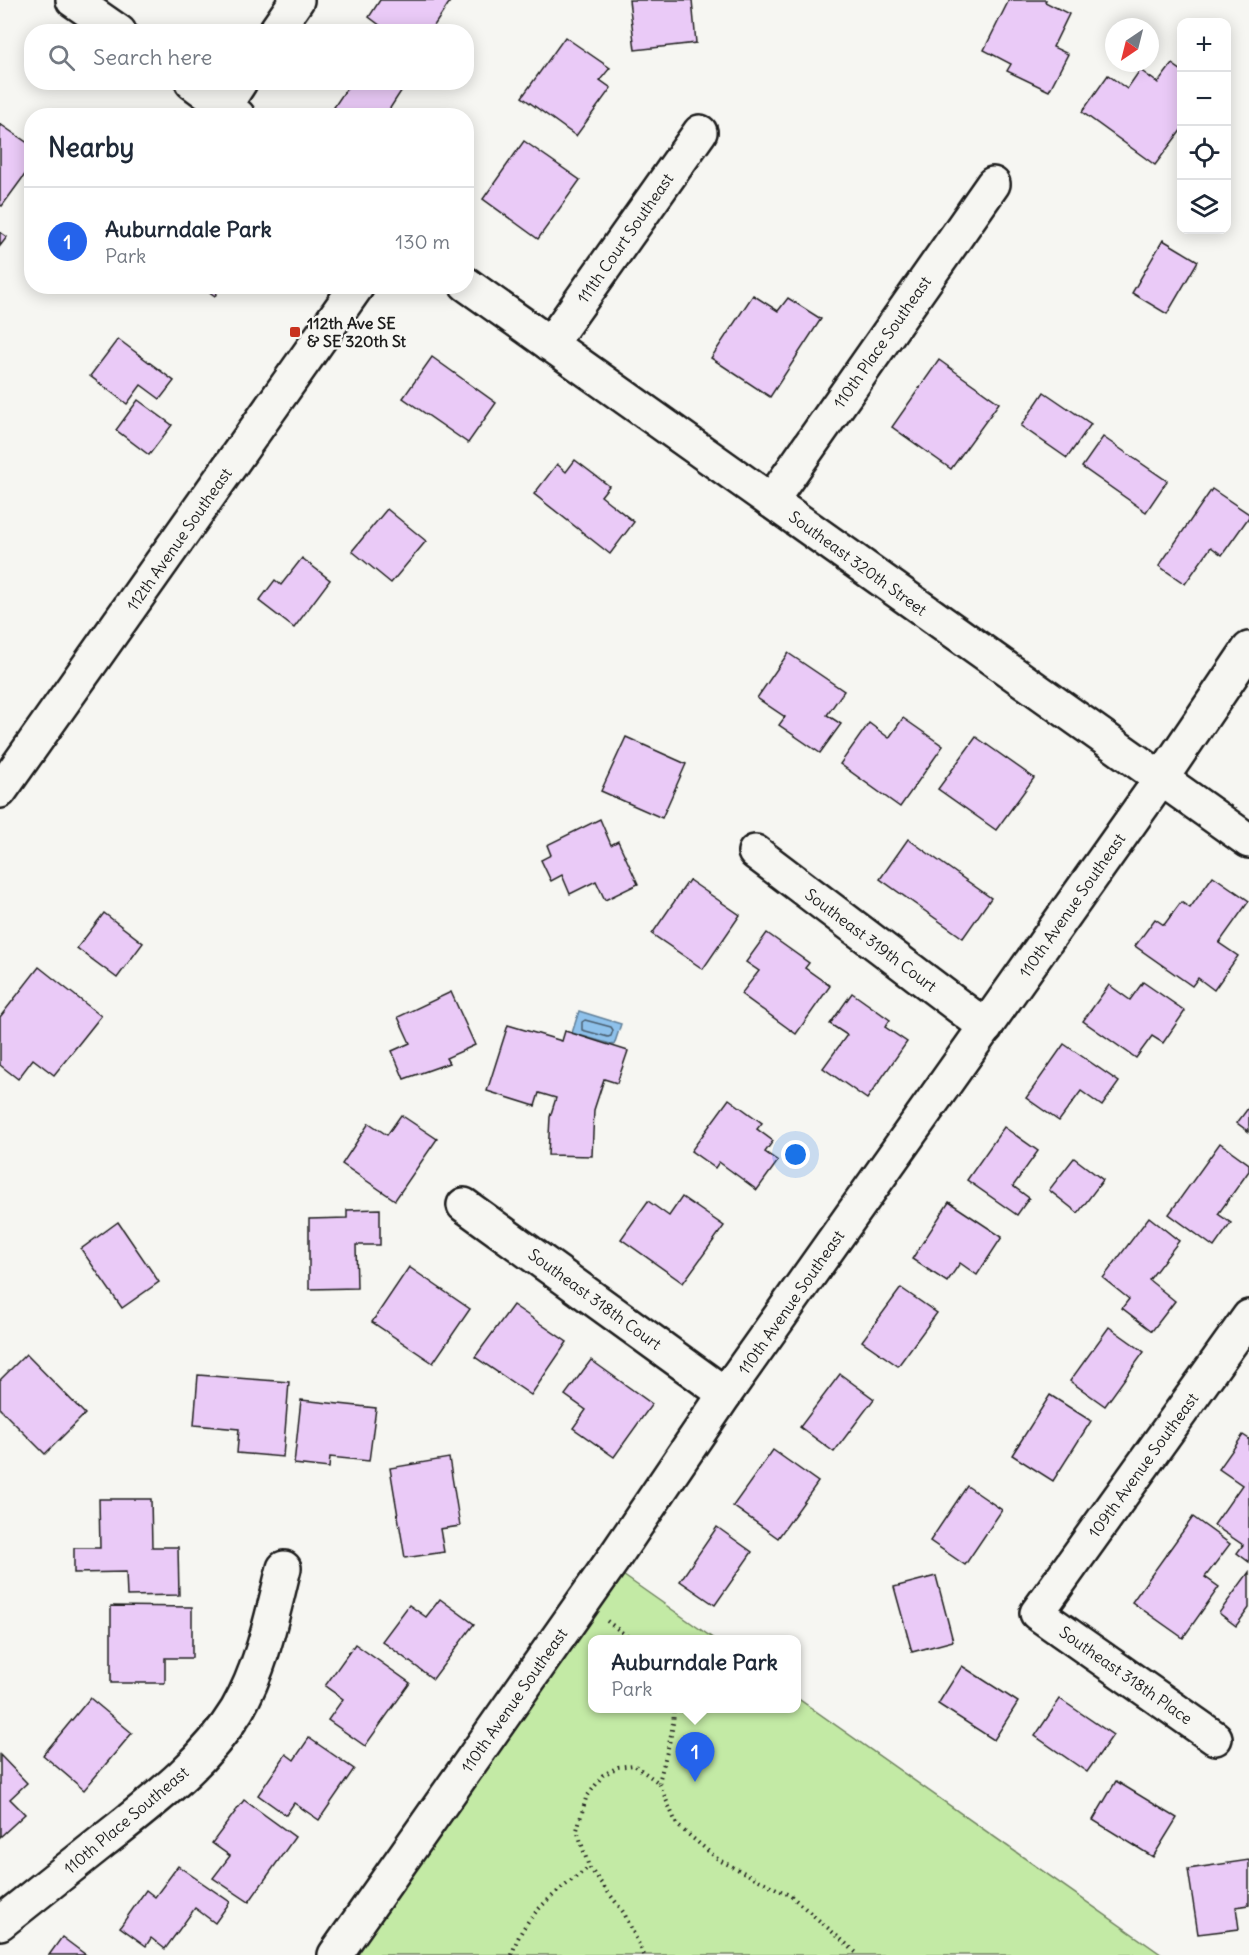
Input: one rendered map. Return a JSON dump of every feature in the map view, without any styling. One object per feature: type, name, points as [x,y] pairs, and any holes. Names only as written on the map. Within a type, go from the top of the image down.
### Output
[{"type":"street","points":[[73,0],[107,24]]},
{"type":"street","points":[[280,24],[297,0]]},
{"type":"street","points":[[210,90],[234,101]]},
{"type":"street","name":"111th Court Southeast","points":[[550,344],[700,132]]},
{"type":"street","name":"110th Place Southeast","points":[[771,501],[993,184]]},
{"type":"street","name":"Southeast 320th Street","points":[[474,290],[1249,841]]},
{"type":"street","name":"112th Avenue Southeast","points":[[0,791],[351,294]]},
{"type":"street","name":"110th Avenue Southeast","points":[[335,1955],[615,1558],[725,1394],[1161,779],[1249,649]]},
{"type":"street","name":"Southeast 319th Court","points":[[755,852],[986,1027]]},
{"type":"street","name":"Southeast 318th Court","points":[[465,1204],[725,1394]]},
{"type":"street","name":"109th Avenue Southeast","points":[[1037,1613],[1249,1317]]},
{"type":"street","name":"110th Place Southeast","points":[[0,1923],[148,1806],[185,1773],[214,1742],[237,1710],[252,1678],[265,1642],[284,1568]]},
{"type":"street","name":"Southeast 318th Place","points":[[1037,1613],[1215,1738]]},
{"type":"path","points":[[659,1784],[664,1754],[674,1724],[674,1713]]},
{"type":"path","points":[[644,1955],[624,1913],[589,1867],[577,1830],[586,1798],[603,1775],[618,1767],[634,1765],[659,1784],[677,1825],[719,1860],[791,1896],[859,1955]]},
{"type":"path","points":[[512,1955],[515,1940],[542,1903],[589,1867]]},
{"type":"green space","points":[[620,1573],[708,1635],[588,1635],[588,1713],[801,1713],[801,1701],[1162,1955],[351,1955]]},
{"type":"water","points":[[579,1011],[621,1024],[614,1045],[572,1033]]},
{"type":"building","points":[[380,0],[451,0],[435,24],[378,24],[369,17]]},
{"type":"building","points":[[629,0],[692,0],[696,43],[635,50]]},
{"type":"building","points":[[1009,0],[1046,0],[1045,2],[1069,14],[1053,47],[1068,54],[1049,91],[1007,71],[1011,64],[984,50]]},
{"type":"building","points":[[565,37],[610,68],[600,80],[611,88],[576,136],[522,97]]},
{"type":"building","points":[[1172,64],[1177,68],[1177,136],[1155,165],[1082,112],[1108,75],[1127,89],[1139,72],[1143,72],[1158,83]]},
{"type":"building","points":[[346,90],[402,90],[390,108],[334,107]]},
{"type":"building","points":[[0,124],[24,140],[24,176],[2,206],[0,205]]},
{"type":"building","points":[[524,141],[580,180],[538,239],[483,199]]},
{"type":"building","points":[[0,232],[7,237],[0,246]]},
{"type":"building","points":[[1163,240],[1198,261],[1167,314],[1132,293]]},
{"type":"building","points":[[753,295],[778,311],[788,298],[821,319],[770,397],[711,358]]},
{"type":"building","points":[[118,339],[174,381],[160,399],[141,385],[127,404],[90,376]]},
{"type":"building","points":[[432,357],[496,403],[468,443],[403,398]]},
{"type":"building","points":[[939,360],[999,403],[951,469],[892,427]]},
{"type":"building","points":[[1044,392],[1091,424],[1067,458],[1021,426]]},
{"type":"building","points":[[138,400],[172,425],[149,455],[116,430]]},
{"type":"building","points":[[1103,437],[1167,481],[1146,512],[1082,467]]},
{"type":"building","points":[[575,460],[609,486],[601,496],[634,522],[610,554],[534,494],[557,464],[566,472]]},
{"type":"building","points":[[1212,489],[1249,514],[1249,517],[1222,555],[1211,547],[1185,584],[1159,566]]},
{"type":"building","points":[[387,509],[426,541],[391,583],[352,551]]},
{"type":"building","points":[[302,558],[330,580],[294,628],[259,601],[275,580],[281,585]]},
{"type":"building","points":[[788,653],[844,691],[827,715],[841,724],[820,753],[779,725],[785,717],[757,698]]},
{"type":"building","points":[[903,718],[943,746],[900,807],[840,764],[869,723],[889,738]]},
{"type":"building","points":[[626,737],[686,764],[662,818],[601,791]]},
{"type":"building","points":[[976,737],[1034,778],[996,830],[938,789]]},
{"type":"building","points":[[600,819],[611,845],[618,841],[638,884],[605,900],[596,881],[570,894],[562,875],[551,881],[541,860],[551,855],[547,845]]},
{"type":"building","points":[[908,839],[991,898],[963,938],[880,879]]},
{"type":"building","points":[[1213,876],[1249,901],[1219,943],[1238,956],[1214,990],[1198,978],[1192,986],[1135,946],[1155,919],[1164,925],[1181,902],[1190,908]]},
{"type":"building","points":[[689,880],[740,915],[703,969],[652,934]]},
{"type":"building","points":[[104,913],[143,943],[117,978],[77,948]]},
{"type":"building","points":[[767,933],[809,963],[805,968],[830,986],[796,1034],[741,994],[759,971],[746,962]]},
{"type":"building","points":[[39,967],[101,1016],[54,1075],[33,1059],[18,1079],[0,1065],[0,1017]]},
{"type":"building","points":[[1143,982],[1185,1011],[1163,1043],[1152,1036],[1136,1058],[1083,1021],[1109,985],[1130,1000]]},
{"type":"building","points":[[451,992],[475,1045],[446,1058],[449,1063],[404,1079],[392,1051],[410,1043],[398,1017]]},
{"type":"building","points":[[852,993],[890,1020],[885,1027],[907,1042],[867,1099],[823,1068],[847,1035],[830,1024]]},
{"type":"building","points":[[508,1025],[562,1041],[565,1031],[628,1051],[617,1083],[604,1079],[594,1110],[592,1156],[548,1155],[550,1117],[556,1098],[539,1093],[535,1106],[487,1091]]},
{"type":"building","points":[[1064,1044],[1119,1082],[1102,1106],[1081,1091],[1059,1121],[1026,1098]]},
{"type":"building","points":[[729,1099],[762,1123],[757,1129],[773,1141],[765,1152],[778,1161],[757,1190],[719,1162],[715,1168],[691,1151]]},
{"type":"building","points":[[1249,1107],[1249,1132],[1237,1123]]},
{"type":"building","points":[[401,1115],[437,1139],[395,1200],[342,1164],[369,1123],[387,1135]]},
{"type":"building","points":[[1004,1127],[1038,1151],[1013,1186],[1029,1198],[1017,1215],[967,1180]]},
{"type":"building","points":[[1220,1143],[1249,1164],[1249,1171],[1218,1214],[1231,1223],[1214,1247],[1169,1214]]},
{"type":"building","points":[[1074,1158],[1103,1180],[1078,1213],[1049,1190]]},
{"type":"building","points":[[682,1197],[724,1226],[683,1283],[621,1239],[648,1201],[669,1216]]},
{"type":"building","points":[[949,1202],[1002,1237],[977,1275],[960,1263],[947,1282],[912,1259]]},
{"type":"building","points":[[380,1209],[380,1245],[356,1245],[357,1288],[309,1289],[309,1219],[347,1218],[347,1210]]},
{"type":"building","points":[[1149,1217],[1179,1241],[1149,1280],[1175,1301],[1152,1331],[1122,1308],[1129,1299],[1103,1278]]},
{"type":"building","points":[[118,1222],[159,1282],[122,1308],[81,1249]]},
{"type":"building","points":[[409,1267],[470,1309],[433,1363],[372,1322]]},
{"type":"building","points":[[901,1288],[937,1313],[898,1366],[862,1341]]},
{"type":"building","points":[[513,1305],[567,1342],[531,1395],[475,1357]]},
{"type":"building","points":[[1109,1327],[1144,1352],[1105,1406],[1070,1381]]},
{"type":"building","points":[[26,1354],[85,1414],[45,1454],[0,1409],[0,1380]]},
{"type":"building","points":[[591,1360],[652,1404],[614,1457],[573,1428],[586,1410],[565,1395]]},
{"type":"building","points":[[840,1374],[874,1399],[834,1452],[800,1427]]},
{"type":"building","points":[[198,1375],[289,1382],[283,1457],[237,1453],[239,1429],[194,1425]]},
{"type":"building","points":[[1050,1395],[1091,1421],[1053,1481],[1012,1455]]},
{"type":"building","points":[[301,1400],[376,1408],[369,1461],[330,1457],[329,1468],[294,1464]]},
{"type":"building","points":[[1243,1435],[1249,1439],[1249,1562],[1237,1553],[1243,1545],[1214,1525],[1242,1485],[1219,1469]]},
{"type":"building","points":[[773,1450],[818,1482],[778,1538],[733,1506]]},
{"type":"building","points":[[449,1458],[460,1526],[440,1529],[444,1552],[405,1558],[390,1468]]},
{"type":"building","points":[[967,1486],[1002,1510],[965,1565],[930,1541]]},
{"type":"building","points":[[99,1499],[151,1499],[152,1547],[178,1547],[179,1595],[127,1596],[126,1572],[74,1573],[74,1548],[100,1548]]},
{"type":"building","points":[[1193,1517],[1230,1544],[1205,1577],[1219,1587],[1183,1638],[1132,1602]]},
{"type":"building","points":[[717,1527],[752,1552],[715,1605],[680,1581]]},
{"type":"building","points":[[1249,1572],[1249,1608],[1236,1626],[1219,1613]]},
{"type":"building","points":[[936,1576],[953,1641],[912,1652],[894,1587]]},
{"type":"building","points":[[440,1599],[474,1624],[433,1679],[382,1641],[409,1605],[426,1617]]},
{"type":"building","points":[[111,1606],[192,1607],[192,1658],[165,1658],[165,1683],[111,1683]]},
{"type":"building","points":[[355,1644],[410,1683],[365,1746],[328,1720],[343,1699],[325,1686]]},
{"type":"building","points":[[962,1666],[1018,1702],[994,1740],[938,1704]]},
{"type":"building","points":[[90,1698],[132,1733],[84,1790],[43,1755]]},
{"type":"building","points":[[1060,1699],[1113,1735],[1087,1772],[1035,1736]]},
{"type":"building","points":[[309,1738],[354,1769],[319,1820],[294,1803],[286,1815],[258,1795],[286,1754],[294,1760]]},
{"type":"building","points":[[0,1755],[27,1783],[10,1799],[25,1814],[0,1837]]},
{"type":"building","points":[[1116,1781],[1177,1818],[1153,1857],[1093,1820]]},
{"type":"building","points":[[244,1800],[295,1837],[249,1902],[213,1878],[230,1856],[212,1843]]},
{"type":"building","points":[[1249,1860],[1249,1905],[1236,1907],[1239,1929],[1198,1934],[1188,1869]]},
{"type":"building","points":[[178,1866],[230,1902],[215,1923],[195,1908],[165,1949],[151,1938],[146,1946],[120,1927],[146,1890],[155,1897]]},
{"type":"building","points":[[62,1937],[86,1955],[49,1955]]},
{"type":"place","name":"112th Ave SE & SE 320th St","points":[[295,332]]},
{"type":"place","name":"Auburndale Park","points":[[695,1782]]}]
